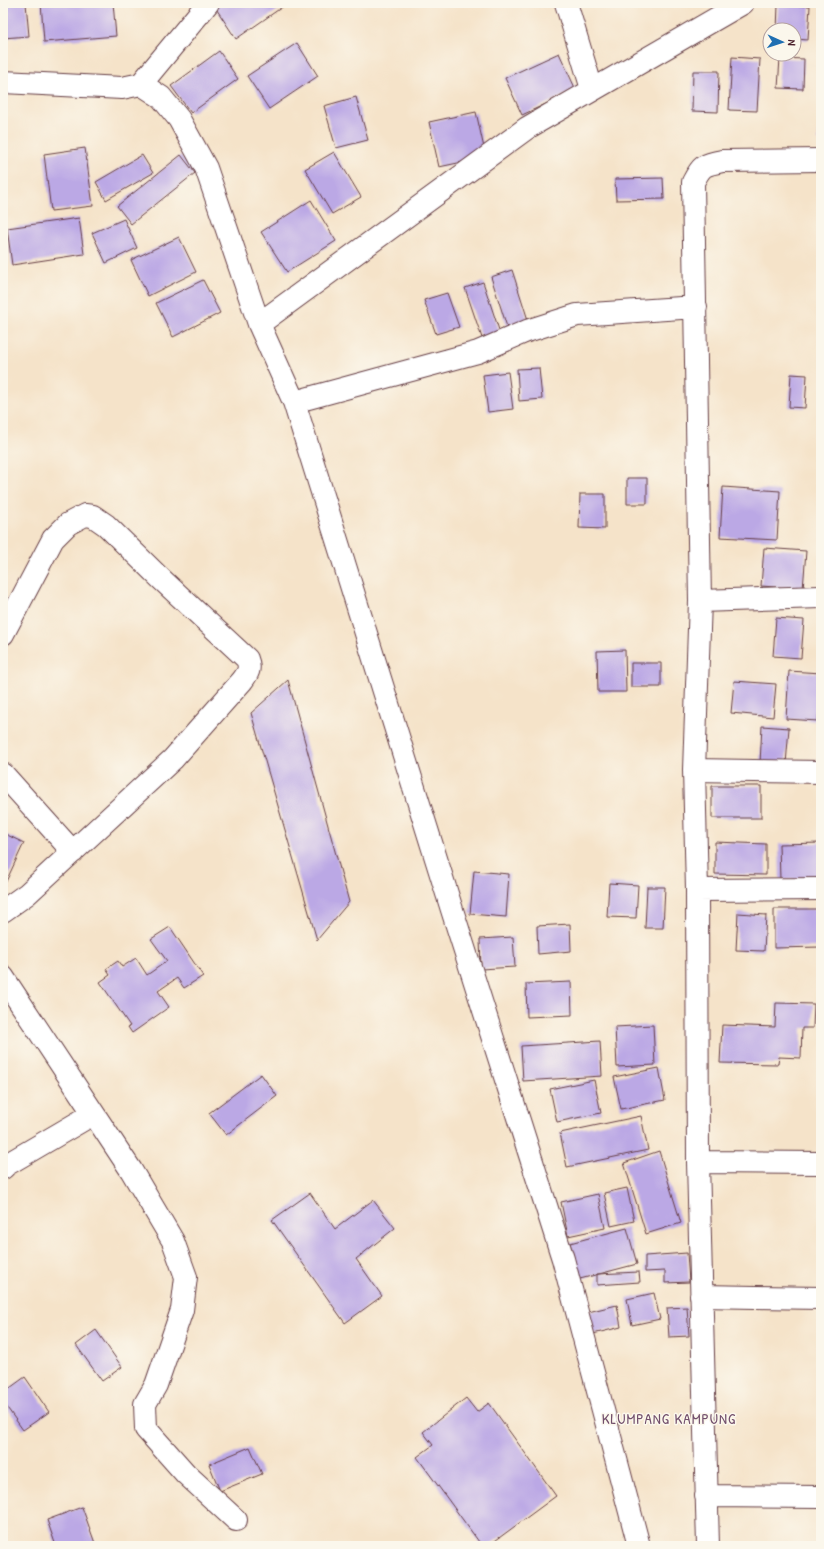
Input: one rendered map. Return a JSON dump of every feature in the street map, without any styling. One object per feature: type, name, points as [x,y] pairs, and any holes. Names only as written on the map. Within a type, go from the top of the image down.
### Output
[{"type":"street","points":[[3,82],[122,88],[141,84],[208,3]]},
{"type":"street","points":[[566,3],[592,89]]},
{"type":"street","points":[[259,324],[527,128],[592,89],[744,3]]},
{"type":"street","points":[[141,84],[161,97],[179,120],[206,168],[259,324],[294,402],[563,1260],[638,1546]]},
{"type":"street","points":[[708,1546],[698,1162],[697,890],[694,770],[700,601],[693,182],[700,169],[707,164],[722,161],[821,160]]},
{"type":"street","points":[[294,402],[478,352],[527,331],[577,315],[696,307]]},
{"type":"street","points":[[3,634],[53,539],[68,524],[85,516],[93,516],[106,525],[247,659],[249,665],[248,673],[242,681],[174,759],[27,894],[3,911]]},
{"type":"street","points":[[700,601],[821,596]]},
{"type":"street","points":[[694,770],[821,772]]},
{"type":"street","points":[[3,774],[73,852]]},
{"type":"street","points":[[697,890],[821,889]]},
{"type":"street","points":[[3,978],[130,1170],[173,1241],[186,1277],[182,1310],[156,1385],[145,1404],[146,1429],[186,1474],[236,1520]]},
{"type":"street","points":[[3,1168],[93,1114]]},
{"type":"street","points":[[698,1162],[821,1163]]},
{"type":"street","points":[[701,1296],[821,1298]]},
{"type":"street","points":[[706,1496],[821,1497]]},
{"type":"building","points":[[3,3],[26,3],[29,36],[3,38]]},
{"type":"building","points":[[41,3],[113,3],[116,36],[44,42]]},
{"type":"building","points":[[220,3],[288,3],[236,39],[215,7]]},
{"type":"building","points":[[778,5],[810,6],[808,40],[802,40],[802,22],[777,22]]},
{"type":"building","points":[[297,43],[318,76],[269,109],[247,76]]},
{"type":"building","points":[[219,51],[238,79],[191,113],[171,86]]},
{"type":"building","points":[[559,53],[576,90],[522,115],[505,78]]},
{"type":"building","points":[[732,57],[760,59],[757,111],[729,110]]},
{"type":"building","points":[[802,59],[804,59],[803,89],[778,88],[780,62],[802,62]]},
{"type":"building","points":[[693,71],[719,71],[718,112],[692,111]]},
{"type":"building","points":[[820,89],[821,140],[818,140]]},
{"type":"building","points":[[356,97],[368,140],[336,148],[324,106]]},
{"type":"building","points":[[476,112],[486,157],[439,167],[429,122]]},
{"type":"building","points":[[85,148],[93,206],[51,211],[44,154]]},
{"type":"building","points":[[334,152],[361,197],[332,214],[305,169]]},
{"type":"building","points":[[142,155],[153,173],[106,200],[96,182]]},
{"type":"building","points":[[181,155],[195,173],[131,224],[117,206]]},
{"type":"building","points":[[663,178],[664,199],[616,200],[615,179]]},
{"type":"building","points":[[311,200],[336,241],[287,272],[261,232]]},
{"type":"building","points":[[79,218],[84,254],[12,265],[7,228]]},
{"type":"building","points":[[124,219],[137,248],[106,263],[92,233]]},
{"type":"building","points":[[179,237],[196,272],[148,296],[131,260]]},
{"type":"building","points":[[512,270],[528,320],[507,327],[491,277]]},
{"type":"building","points":[[203,280],[220,313],[173,337],[156,303]]},
{"type":"building","points":[[483,282],[500,333],[482,338],[465,288]]},
{"type":"building","points":[[447,293],[459,327],[436,334],[424,300]]},
{"type":"building","points":[[539,368],[542,399],[519,401],[517,369]]},
{"type":"building","points":[[508,372],[513,409],[488,412],[483,375]]},
{"type":"building","points":[[791,374],[807,375],[805,408],[789,407]]},
{"type":"building","points":[[627,478],[647,478],[647,504],[627,504]]},
{"type":"building","points":[[723,487],[780,491],[777,540],[720,537]]},
{"type":"building","points":[[580,494],[605,494],[605,529],[579,528]]},
{"type":"building","points":[[764,548],[806,551],[803,589],[761,586]]},
{"type":"building","points":[[776,618],[804,620],[801,658],[773,656]]},
{"type":"building","points":[[625,650],[626,692],[598,692],[597,651]]},
{"type":"building","points":[[631,663],[661,663],[661,687],[631,687]]},
{"type":"building","points":[[789,671],[821,673],[818,721],[786,719]]},
{"type":"building","points":[[288,680],[349,902],[317,940],[251,713]]},
{"type":"building","points":[[734,681],[776,684],[773,717],[731,713]]},
{"type":"building","points":[[762,726],[789,728],[786,764],[760,763]]},
{"type":"building","points":[[712,786],[761,786],[761,818],[712,818]]},
{"type":"building","points":[[3,833],[24,843],[3,888]]},
{"type":"building","points":[[715,842],[766,844],[766,875],[715,874]]},
{"type":"building","points":[[821,843],[821,879],[780,880],[779,844]]},
{"type":"building","points":[[474,871],[509,874],[506,917],[470,914]]},
{"type":"building","points":[[609,883],[638,885],[636,918],[607,917]]},
{"type":"building","points":[[647,887],[665,887],[663,928],[645,928]]},
{"type":"building","points":[[774,909],[821,909],[821,947],[774,948]]},
{"type":"building","points":[[738,913],[766,915],[764,951],[736,950]]},
{"type":"building","points":[[570,924],[571,951],[538,954],[537,926]]},
{"type":"building","points":[[170,927],[203,976],[184,988],[177,978],[158,991],[169,1007],[132,1033],[128,1027],[130,1026],[100,982],[110,975],[106,969],[118,961],[122,967],[136,958],[147,975],[167,961],[151,939]]},
{"type":"building","points":[[513,937],[515,967],[481,969],[480,939]]},
{"type":"building","points":[[571,982],[572,1015],[527,1017],[526,984]]},
{"type":"building","points":[[776,1003],[814,1004],[813,1028],[802,1028],[801,1058],[779,1057],[778,1064],[720,1063],[722,1025],[775,1027]]},
{"type":"building","points":[[653,1025],[655,1065],[617,1067],[615,1027]]},
{"type":"building","points":[[600,1041],[602,1076],[523,1081],[521,1046]]},
{"type":"building","points":[[659,1068],[665,1100],[621,1109],[614,1077]]},
{"type":"building","points":[[261,1074],[277,1096],[226,1135],[209,1113]]},
{"type":"building","points":[[594,1080],[601,1113],[557,1122],[550,1089]]},
{"type":"building","points":[[641,1116],[648,1150],[567,1167],[560,1133]]},
{"type":"building","points":[[659,1151],[681,1223],[646,1234],[624,1163]]},
{"type":"building","points":[[627,1188],[634,1221],[611,1226],[604,1193]]},
{"type":"building","points":[[310,1193],[335,1229],[373,1200],[395,1228],[356,1259],[382,1296],[345,1323],[272,1220]]},
{"type":"building","points":[[598,1194],[605,1228],[568,1236],[561,1202]]},
{"type":"building","points":[[627,1228],[637,1264],[580,1279],[570,1243]]},
{"type":"building","points":[[687,1253],[689,1282],[665,1283],[665,1271],[645,1272],[645,1256]]},
{"type":"building","points":[[639,1272],[640,1282],[597,1285],[597,1274]]},
{"type":"building","points":[[654,1293],[660,1319],[632,1325],[627,1299]]},
{"type":"building","points":[[617,1305],[621,1327],[593,1334],[588,1312]]},
{"type":"building","points":[[687,1307],[689,1336],[669,1337],[667,1308]]},
{"type":"building","points":[[96,1330],[122,1367],[102,1381],[76,1345]]},
{"type":"building","points":[[25,1377],[49,1412],[23,1430],[3,1402],[3,1393]]},
{"type":"building","points":[[466,1398],[477,1412],[489,1403],[556,1496],[488,1546],[482,1546],[417,1457],[433,1445],[423,1432]]},
{"type":"building","points":[[250,1447],[262,1474],[220,1491],[209,1464]]},
{"type":"building","points":[[82,1507],[96,1546],[56,1546],[47,1520]]},
{"type":"district","name":"KLUMPANG KAMPUNG","points":[[669,1419]]}]
